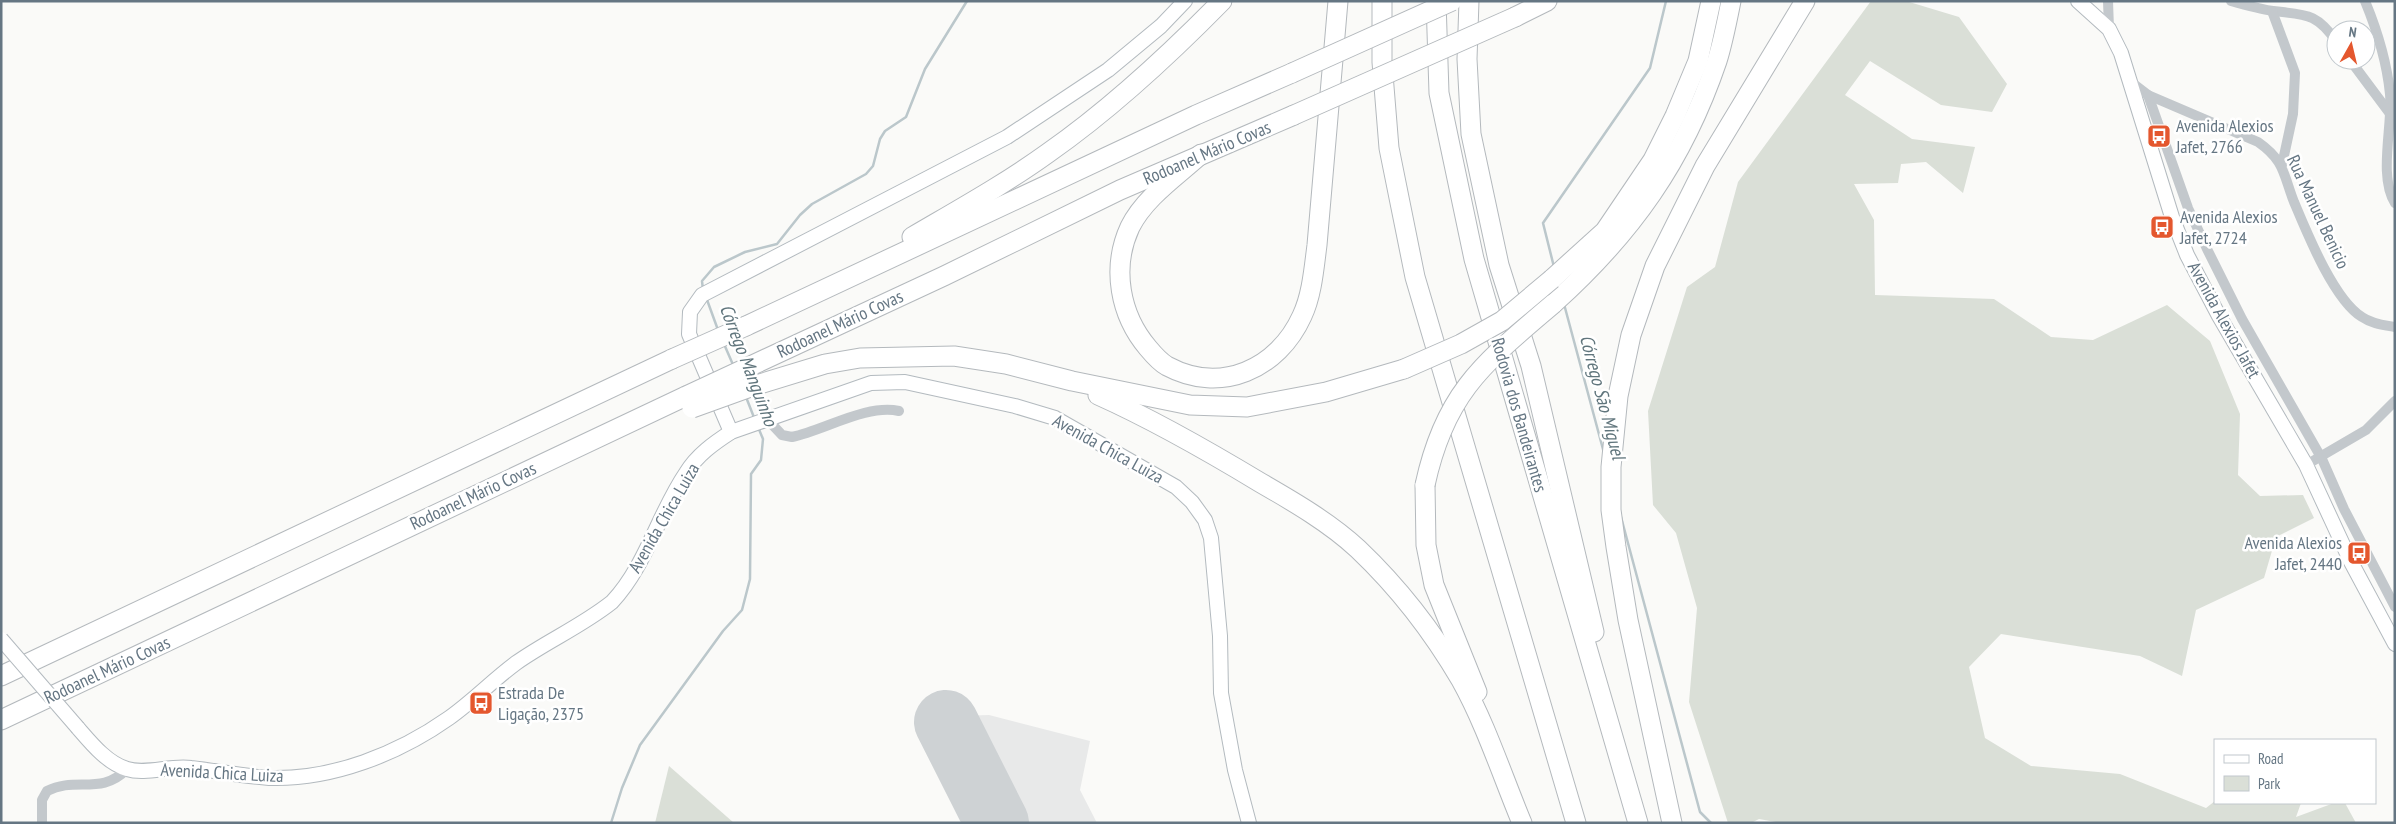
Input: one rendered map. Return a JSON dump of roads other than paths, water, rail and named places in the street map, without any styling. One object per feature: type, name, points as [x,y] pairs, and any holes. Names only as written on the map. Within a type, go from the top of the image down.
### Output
[{"type":"highway","points":[[750,324],[905,240],[1047,154],[1107,108],[1185,39],[1222,1]]},
{"type":"highway","points":[[1201,154],[1147,202],[1130,227],[1120,260],[1120,286],[1128,318],[1136,333],[1165,365],[1202,378],[1226,378],[1240,375],[1270,359],[1286,345],[1303,315],[1312,280],[1317,246],[1338,1]]},
{"type":"highway","points":[[1382,1],[1382,62],[1389,148],[1415,277],[1576,823]]},
{"type":"highway","name":"Rodovia dos Bandeirantes","points":[[1436,1],[1439,93],[1474,259],[1638,823]]},
{"type":"highway","name":"Rodoanel Mário Covas","points":[[1,676],[672,359],[1196,115],[1452,1]]},
{"type":"highway","points":[[1469,1],[1467,58],[1471,134],[1499,265],[1531,366],[1564,499],[1621,766]]},
{"type":"highway","name":"Rodoanel Mário Covas","points":[[1,720],[608,432],[689,402],[744,369],[944,276],[1120,190],[1294,115],[1547,1]]},
{"type":"highway","points":[[689,402],[753,386],[825,364],[860,358],[906,355],[954,356],[1006,364],[1072,381],[1190,405],[1247,407],[1326,392],[1404,369],[1460,344],[1502,321],[1606,231],[1653,160],[1675,116],[1698,61],[1711,1]]},
{"type":"highway","points":[[1482,723],[1478,694],[1434,585],[1426,545],[1425,485],[1432,454],[1443,423],[1466,386],[1491,357],[1589,271],[1620,238],[1664,178],[1693,123],[1704,96],[1718,59],[1731,1]]},
{"type":"highway","points":[[1672,823],[1628,620],[1614,538],[1611,510],[1611,467],[1618,396],[1631,335],[1655,266],[1705,166],[1806,1]]},
{"type":"highway","points":[[1072,381],[1159,424],[1235,467],[1315,517],[1357,548],[1394,586],[1430,633],[1461,680],[1482,723],[1522,823]]},
{"type":"main road","points":[[731,432],[688,334],[688,317],[696,301],[702,295],[1007,137],[1108,70],[1160,26],[1185,1]]},
{"type":"main road","name":"Avenida Alexios Jafet","points":[[2078,1],[2109,29],[2121,53],[2172,217],[2187,254],[2219,316],[2306,465],[2351,562],[2395,643]]},
{"type":"main road","name":"Avenida Chica Luiza","points":[[127,769],[188,768],[269,778],[295,777],[352,766],[410,743],[449,718],[515,664],[612,602],[621,592],[637,566],[686,472],[701,455],[731,432],[871,383],[905,382],[1015,406],[1054,418],[1176,487],[1192,502],[1205,520],[1211,538],[1220,636],[1221,693],[1235,770],[1249,823]]},
{"type":"main road","points":[[1,639],[101,753],[127,769]]},
{"type":"street","name":"Avenida Alexios Jafet","points":[[2108,1],[2109,29]]},
{"type":"street","points":[[2231,1],[2272,11],[2310,16],[2321,23],[2326,29]]},
{"type":"street","points":[[2365,1],[2384,63],[2390,92],[2393,114],[2388,182],[2395,203]]},
{"type":"street","points":[[2272,11],[2295,73],[2293,114],[2282,165]]},
{"type":"street","points":[[2358,70],[2393,114]]},
{"type":"street","points":[[2131,82],[2148,94]]},
{"type":"street","name":"Avenida Alexios Jafet","points":[[2148,94],[2188,208],[2207,249],[2242,318],[2320,456],[2344,509],[2395,607]]},
{"type":"street","name":"Rua Manuel Benicio","points":[[2148,94],[2258,142],[2270,150],[2282,165],[2294,202],[2325,268],[2340,294],[2360,317],[2395,327]]},
{"type":"street","points":[[2306,465],[2366,430],[2395,401]]},
{"type":"street","points":[[767,419],[782,435],[792,437],[873,411],[899,410]]},
{"type":"street","points":[[42,823],[42,800],[47,792],[61,786],[112,782],[127,769]]},
{"type":"waterway","name":"Córrego Manguinho","points":[[703,290],[702,281],[714,267],[745,252],[777,244],[800,215],[812,204],[866,174],[873,166],[880,139],[885,131],[906,117],[925,69],[967,1]]},
{"type":"waterway","name":"Córrego São Miguel","points":[[1554,267],[1543,223],[1650,68],[1666,1]]},
{"type":"waterway","name":"Córrego Manguinho","points":[[706,297],[718,330]]},
{"type":"waterway","name":"Córrego São Miguel","points":[[1564,304],[1604,453]]},
{"type":"waterway","name":"Córrego Manguinho","points":[[724,344],[734,367]]},
{"type":"waterway","name":"Córrego Manguinho","points":[[746,397],[755,420]]},
{"type":"waterway","name":"Córrego Manguinho","points":[[611,823],[622,788],[640,745],[723,631],[742,610],[750,579],[751,474],[761,460],[763,439],[758,427]]},
{"type":"waterway","name":"Córrego São Miguel","points":[[1621,517],[1700,812],[1711,823]]},
{"type":"place","name":"Avenida Alexios Jafet, 2766","points":[[2159,136]]},
{"type":"place","name":"Avenida Alexios Jafet, 2724","points":[[2162,227]]},
{"type":"place","name":"Avenida Alexios Jafet, 2440","points":[[2359,553]]},
{"type":"place","name":"Estrada De Ligação, 2375","points":[[481,703]]}]
